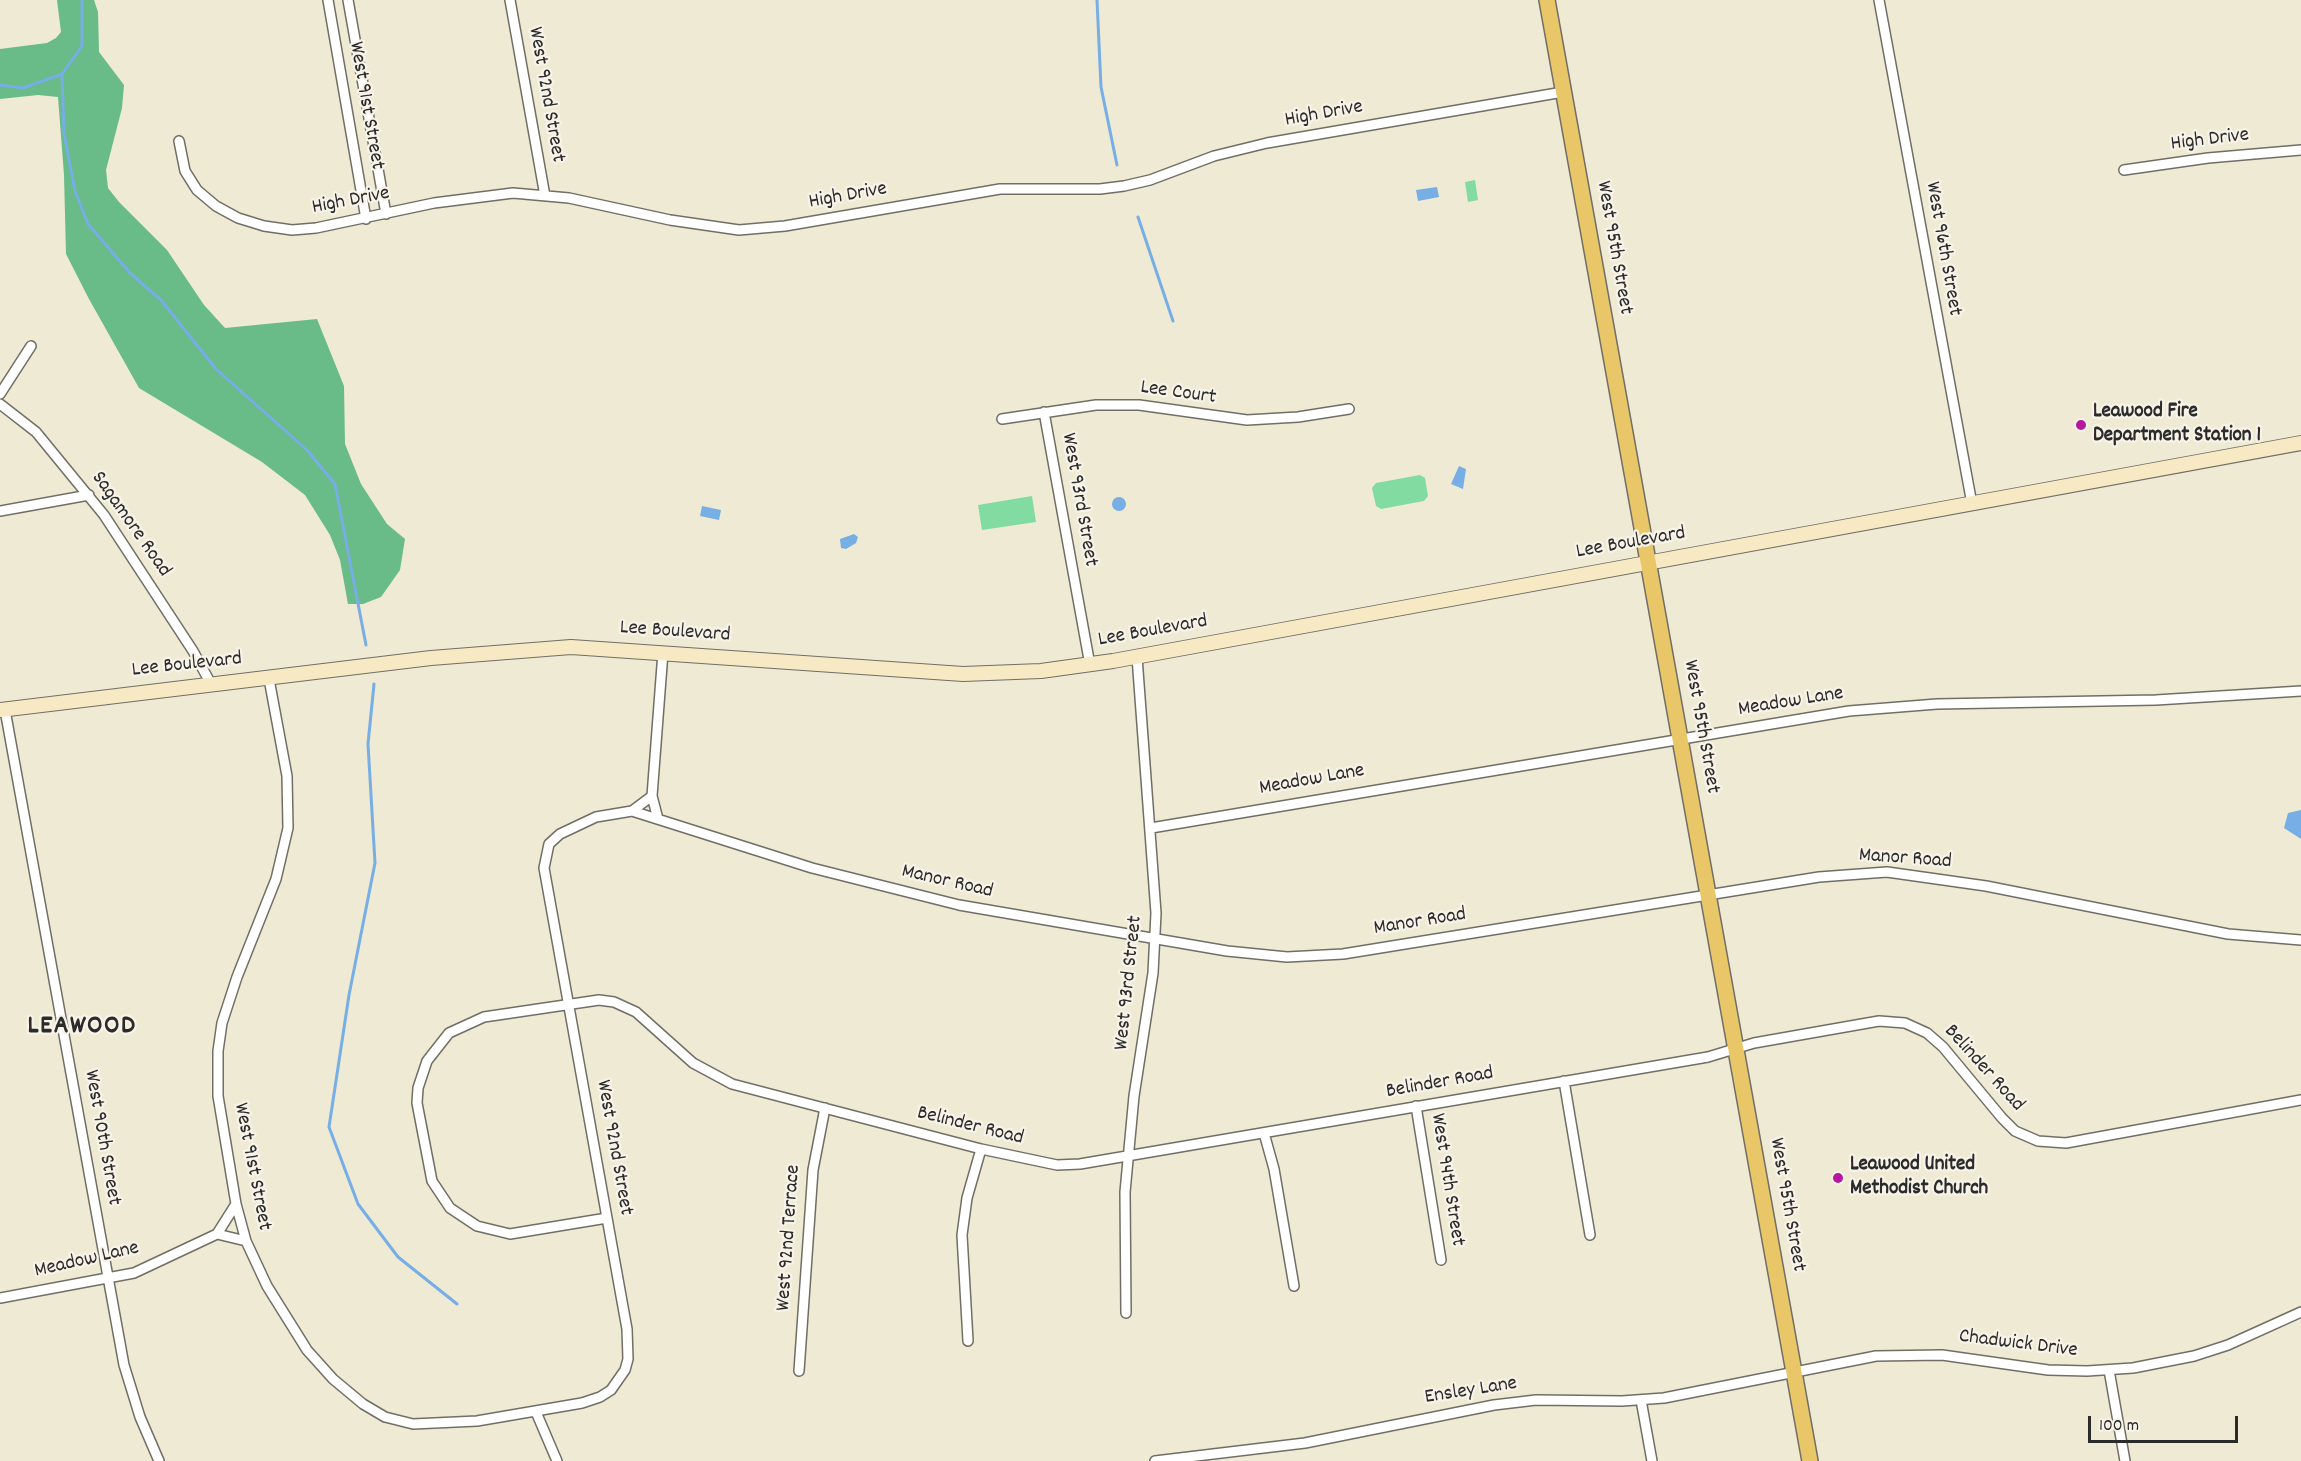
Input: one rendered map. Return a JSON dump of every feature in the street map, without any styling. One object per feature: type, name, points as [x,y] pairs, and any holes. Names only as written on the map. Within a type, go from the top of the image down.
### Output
[{"type":"main road","name":"West 95th Street","points":[[1547,0],[1710,895],[1810,1461]]},
{"type":"street","name":"West 91st Street","points":[[328,0],[366,219]]},
{"type":"street","name":"West 91st Street","points":[[348,0],[386,214]]},
{"type":"street","name":"West 92nd Street","points":[[510,0],[545,196]]},
{"type":"street","name":"West 96th Street","points":[[1879,0],[1971,504]]},
{"type":"street","name":"High Drive","points":[[179,141],[185,171],[197,190],[216,206],[254,224],[292,230],[366,219],[480,196],[513,193],[569,198],[724,229],[760,229],[1000,189],[1100,189],[1124,186],[1150,180],[1214,156],[1267,143],[1563,92]]},
{"type":"street","name":"High Drive","points":[[2124,170],[2208,158],[2301,150]]},
{"type":"street","points":[[0,394],[31,346]]},
{"type":"street","name":"Sagamore Road","points":[[0,404],[36,432],[89,495],[193,651],[211,684]]},
{"type":"street","name":"Lee Court","points":[[1002,419],[1096,405],[1139,405],[1247,420],[1298,417],[1349,409]]},
{"type":"street","name":"West 93rd Street","points":[[1044,412],[1090,664]]},
{"type":"street","name":"Lee Boulevard","points":[[2,710],[431,658],[530,649],[591,648],[663,652],[963,674],[1041,671],[1137,657],[2301,443]]},
{"type":"street","points":[[0,511],[89,495]]},
{"type":"street","points":[[658,819],[652,796],[663,652]]},
{"type":"street","name":"West 93rd Street","points":[[1126,1313],[1124,1239],[1128,1156],[1155,940],[1151,828],[1137,657]]},
{"type":"street","name":"West 91st Street","points":[[269,679],[287,776],[288,828],[276,879],[233,986],[222,1023],[217,1072],[218,1096],[236,1204],[246,1241],[285,1319],[307,1350],[333,1379],[363,1404],[398,1421],[424,1426],[536,1412]]},
{"type":"street","name":"Meadow Lane","points":[[1151,828],[1781,721],[1880,708],[1995,702],[2225,698],[2301,692]]},
{"type":"street","name":"West 90th Street","points":[[2,710],[130,1386],[159,1461]]},
{"type":"street","points":[[632,811],[652,796]]},
{"type":"street","name":"Manor Road","points":[[558,835],[596,817],[632,811],[812,867],[992,912],[1245,953],[1312,957],[1819,877],[1887,872],[1986,886],[2228,934],[2301,940]]},
{"type":"street","name":"West 92nd Street","points":[[536,1412],[600,1397],[611,1390],[625,1370],[629,1344],[544,868],[549,844],[558,835]]},
{"type":"street","name":"Belinder Road","points":[[607,1218],[510,1234],[477,1226],[450,1208],[438,1194],[432,1180],[417,1103],[422,1074],[433,1050],[449,1033],[484,1017],[569,1003],[599,1000],[624,1005],[636,1012],[680,1053],[712,1075],[756,1091],[981,1149],[1057,1165],[1128,1156],[1708,1057],[1737,1048],[1879,1021],[1905,1023],[1927,1033],[1943,1047],[2002,1118],[2016,1131],[2038,1141],[2052,1144],[2301,1100]]},
{"type":"street","points":[[1564,1081],[1590,1235]]},
{"type":"street","name":"West 94th Street","points":[[1416,1106],[1441,1260]]},
{"type":"street","name":"West 92nd Terrace","points":[[799,1371],[813,1170],[825,1108]]},
{"type":"street","points":[[1264,1133],[1274,1169],[1294,1286]]},
{"type":"street","points":[[968,1341],[963,1224],[981,1149]]},
{"type":"street","points":[[236,1204],[217,1234],[246,1241]]},
{"type":"street","name":"Meadow Lane","points":[[0,1298],[134,1273],[217,1234]]},
{"type":"street","name":"Chadwick Drive","points":[[1794,1373],[1837,1362],[1904,1354],[1942,1354],[2048,1370],[2109,1370],[2163,1364],[2228,1345],[2301,1312]]},
{"type":"street","points":[[2109,1370],[2125,1461]]},
{"type":"street","name":"Ensley Lane","points":[[1155,1461],[1315,1441],[1494,1405],[1536,1400],[1641,1400],[1794,1373]]},
{"type":"street","points":[[1641,1400],[1652,1461]]},
{"type":"street","points":[[536,1412],[557,1461]]},
{"type":"green space","points":[[57,0],[94,0],[98,12],[99,52],[124,85],[122,108],[106,170],[108,188],[119,202],[167,250],[204,305],[225,328],[317,319],[344,386],[345,444],[361,484],[387,524],[405,539],[400,570],[381,597],[363,604],[348,604],[340,560],[330,535],[305,495],[262,462],[139,388],[89,299],[66,254],[64,175],[58,97],[38,95],[0,99],[0,49],[47,43],[56,38],[61,32]]},
{"type":"green space","points":[[1475,180],[1478,200],[1468,202],[1465,182]]},
{"type":"green space","points":[[1420,475],[1425,478],[1428,496],[1424,501],[1381,509],[1376,506],[1372,488],[1376,483]]},
{"type":"green space","points":[[1032,496],[1036,522],[982,530],[978,505]]},
{"type":"water","points":[[1437,187],[1439,197],[1418,201],[1416,190]]},
{"type":"water","points":[[1459,466],[1466,469],[1463,489],[1451,484]]},
{"type":"water","points":[[1116,497],[1122,497],[1126,504],[1122,511],[1116,511],[1112,507],[1112,501]]},
{"type":"water","points":[[702,506],[721,510],[719,520],[700,516]]},
{"type":"water","points":[[854,534],[858,537],[856,543],[846,549],[841,548],[840,539]]},
{"type":"water","points":[[2301,810],[2301,839],[2284,828],[2288,813]]},
{"type":"waterway","points":[[0,85],[23,88],[62,74],[82,46],[82,0]]},
{"type":"waterway","points":[[1097,0],[1101,87],[1117,165]]},
{"type":"waterway","points":[[62,74],[64,133],[75,191],[88,224],[131,274],[161,300],[216,369],[307,450],[335,484],[366,645]]},
{"type":"waterway","points":[[1138,217],[1173,321]]},
{"type":"waterway","points":[[374,684],[368,744],[375,863],[349,995],[329,1127],[358,1204],[398,1257],[457,1304]]},
{"type":"place","name":"Leawood Fire Department Station 1","points":[[2081,425]]},
{"type":"place","name":"Leawood United Methodist Church","points":[[1838,1178]]},
{"type":"district","name":"LEAWOOD","points":[[82,1028]]}]
